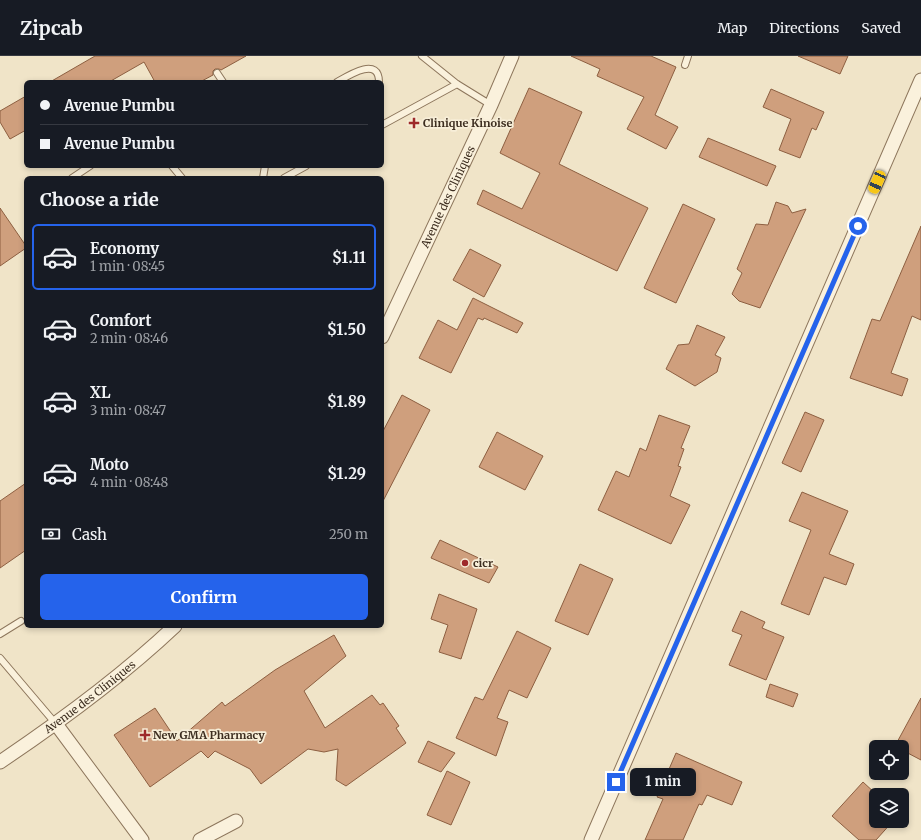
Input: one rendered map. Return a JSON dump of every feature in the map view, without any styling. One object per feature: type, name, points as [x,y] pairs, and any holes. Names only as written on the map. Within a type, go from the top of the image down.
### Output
[{"type":"street","name":"Avenue des Cliniques","points":[[384,333],[512,56]]},
{"type":"street","points":[[591,840],[921,80]]},
{"type":"street","name":"Avenue des Cliniques","points":[[0,762],[56,724],[148,652],[173,628]]},
{"type":"street","points":[[56,724],[142,840]]},
{"type":"street","points":[[200,840],[236,821]]},
{"type":"lane","points":[[422,56],[457,84],[490,105]]},
{"type":"lane","points":[[685,65],[688,56]]},
{"type":"lane","points":[[340,80],[365,67],[372,68],[377,72],[379,80]]},
{"type":"lane","points":[[216,73],[221,80]]},
{"type":"lane","points":[[384,124],[457,84]]},
{"type":"lane","points":[[75,176],[87,168]]},
{"type":"lane","points":[[174,168],[180,176]]},
{"type":"lane","points":[[288,176],[302,168]]},
{"type":"lane","points":[[0,634],[21,621]]},
{"type":"lane","points":[[0,658],[56,724]]},
{"type":"building","points":[[95,56],[246,56],[221,70],[215,69],[213,71],[213,75],[204,80],[154,80],[144,62],[112,80],[53,80]]},
{"type":"building","points":[[571,56],[651,56],[676,67],[655,115],[678,127],[666,149],[627,129],[644,97],[597,76],[600,69]]},
{"type":"building","points":[[798,56],[848,56],[840,74]]},
{"type":"building","points":[[529,88],[582,112],[559,164],[648,208],[617,271],[477,204],[483,190],[522,209],[540,173],[500,153]]},
{"type":"building","points":[[771,89],[824,112],[816,130],[812,128],[800,158],[779,150],[791,119],[763,107]]},
{"type":"building","points":[[24,97],[24,131],[10,139],[0,122],[0,111]]},
{"type":"building","points":[[708,138],[776,166],[767,186],[699,157]]},
{"type":"building","points":[[776,202],[788,206],[792,213],[806,209],[760,308],[739,301],[732,294],[742,273],[737,269],[756,224],[768,225]]},
{"type":"building","points":[[683,204],[715,219],[676,303],[644,288]]},
{"type":"building","points":[[0,208],[24,243],[24,249],[0,266]]},
{"type":"building","points":[[921,226],[921,320],[912,316],[891,373],[908,379],[902,396],[850,378],[872,319],[880,321]]},
{"type":"building","points":[[470,249],[501,265],[484,297],[453,280]]},
{"type":"building","points":[[473,298],[523,323],[517,333],[484,318],[483,320],[478,318],[451,373],[419,358],[438,320],[457,330]]},
{"type":"building","points":[[697,325],[725,337],[715,355],[721,358],[717,372],[695,386],[666,369],[678,345],[689,344]]},
{"type":"building","points":[[402,395],[430,410],[384,499],[384,429]]},
{"type":"building","points":[[805,412],[824,420],[801,472],[782,463]]},
{"type":"building","points":[[659,415],[690,426],[681,448],[684,449],[678,466],[681,467],[670,496],[690,505],[671,544],[598,510],[616,471],[629,477],[640,448],[646,451]]},
{"type":"building","points":[[497,432],[543,456],[525,490],[479,467]]},
{"type":"building","points":[[24,484],[24,551],[0,568],[0,501]]},
{"type":"building","points":[[802,492],[848,511],[829,554],[854,564],[846,585],[824,577],[809,615],[781,604],[811,530],[789,521]]},
{"type":"building","name":"cicr","points":[[440,540],[498,567],[489,583],[431,558]]},
{"type":"building","points":[[580,564],[613,579],[588,635],[555,621]]},
{"type":"building","points":[[439,594],[477,609],[461,659],[439,652],[448,625],[431,619]]},
{"type":"building","points":[[741,611],[765,622],[762,628],[784,637],[766,680],[729,665],[742,635],[732,631]]},
{"type":"building","points":[[517,631],[551,648],[527,698],[509,690],[497,718],[508,722],[496,756],[456,738],[475,697],[483,700]]},
{"type":"building","points":[[334,635],[346,656],[304,691],[325,728],[372,695],[380,705],[383,703],[399,726],[396,728],[406,743],[346,786],[336,780],[338,749],[324,752],[308,749],[261,784],[250,769],[215,751],[208,758],[201,751],[150,787],[114,735],[155,708],[177,741],[222,702],[225,706],[275,670]]},
{"type":"building","points":[[770,684],[798,694],[793,707],[766,697]]},
{"type":"building","points":[[921,698],[921,760],[909,754],[909,740],[898,740]]},
{"type":"building","points":[[428,741],[455,753],[441,772],[418,762]]},
{"type":"building","points":[[676,753],[742,782],[732,805],[707,795],[702,805],[699,804],[683,840],[645,840],[663,799],[657,797]]},
{"type":"building","points":[[447,771],[470,782],[451,825],[427,815]]},
{"type":"building","points":[[863,782],[870,788],[869,828],[887,828],[876,840],[859,840],[832,816]]},
{"type":"place","name":"Clinique Kinoise","points":[[414,123]]},
{"type":"place","name":"cicr","points":[[465,563]]},
{"type":"place","name":"New GMA Pharmacy","points":[[145,735]]},
{"type":"route","points":[[616,782],[858,226]]}]
